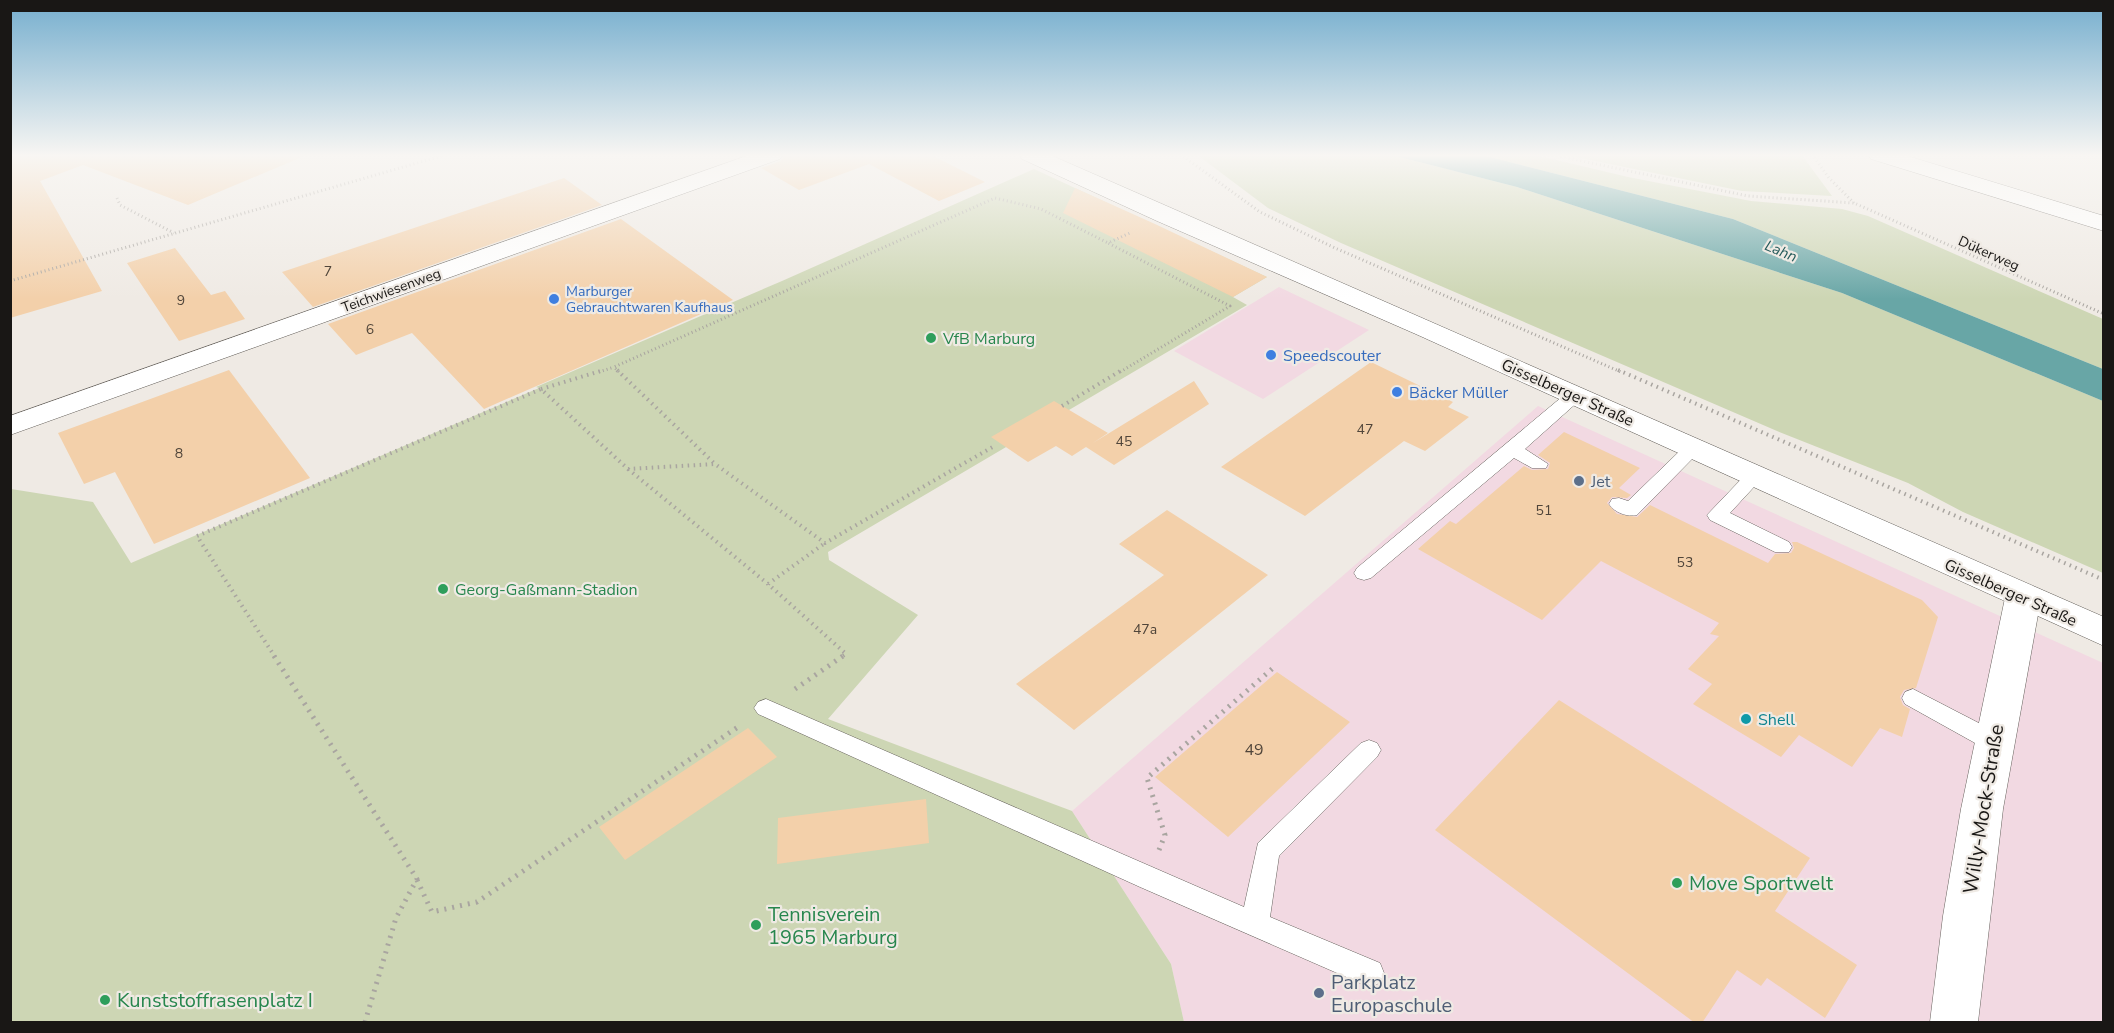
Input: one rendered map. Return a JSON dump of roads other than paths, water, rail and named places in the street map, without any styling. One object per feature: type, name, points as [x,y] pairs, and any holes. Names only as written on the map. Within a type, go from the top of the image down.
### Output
[{"type":"street","name":"Teichwiesenweg","points":[[10,426],[637,202]]},
{"type":"street","name":"Gisselberger Straße","points":[[1136,202],[1575,395],[2103,633]]},
{"type":"street","points":[[2033,202],[2103,224]]},
{"type":"street","name":"Willy-Mock-Straße","points":[[1954,1023],[1958,969],[1992,741],[2023,598]]},
{"type":"lane","points":[[1364,573],[1513,450],[1575,395]]},
{"type":"lane","points":[[1619,504],[1630,510],[1693,448]]},
{"type":"lane","points":[[1513,450],[1539,464]]},
{"type":"lane","points":[[1756,476],[1717,515],[1782,547]]},
{"type":"lane","points":[[1913,698],[1992,741]]},
{"type":"lane","points":[[766,708],[1149,879],[1370,973]]},
{"type":"lane","points":[[1254,924],[1267,851],[1369,750]]},
{"type":"water","name":"Lahn","points":[[1564,202],[1667,202],[1733,219],[2103,369],[2103,401],[1842,293]]},
{"type":"place","name":"Marburger Gebrauchtwaren Kaufhaus","points":[[554,299]]},
{"type":"place","name":"VfB Marburg","points":[[931,338]]},
{"type":"place","name":"Speedscouter","points":[[1271,355]]},
{"type":"place","name":"Bäcker Müller","points":[[1397,392]]},
{"type":"place","name":"Jet","points":[[1579,481]]},
{"type":"place","name":"Georg-Gaßmann-Stadion","points":[[443,589]]},
{"type":"place","name":"Shell","points":[[1746,719]]},
{"type":"place","name":"Move Sportwelt","points":[[1677,883]]},
{"type":"place","name":"Tennisverein 1965 Marburg","points":[[756,925]]},
{"type":"place","name":"Parkplatz Europaschule","points":[[1319,993]]},
{"type":"place","name":"Kunststoffrasenplatz I","points":[[105,1000]]}]
